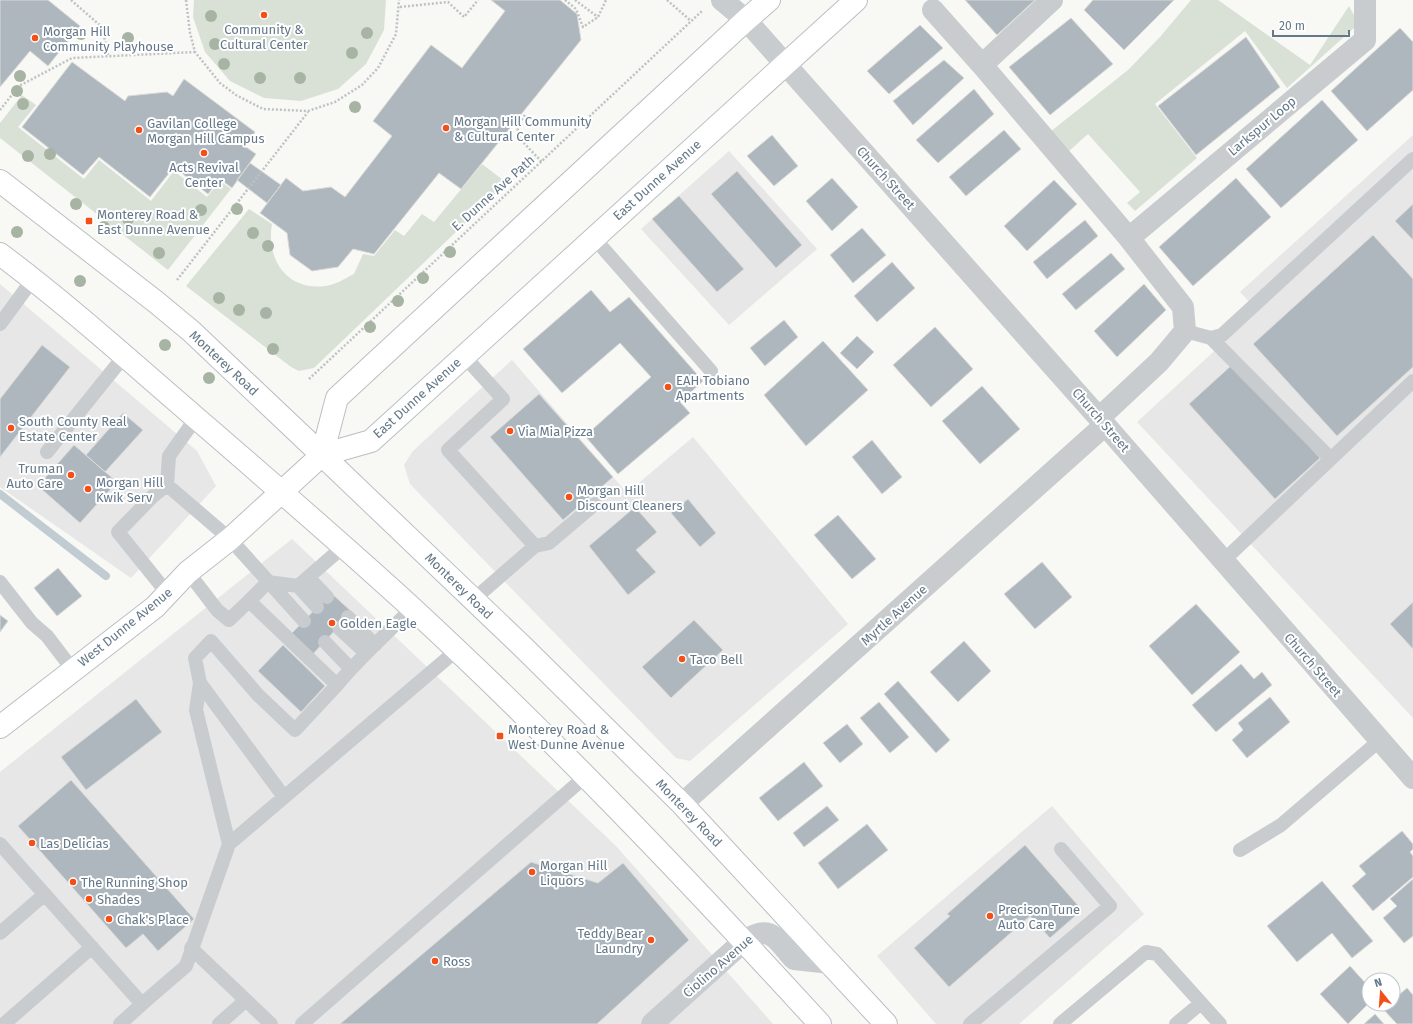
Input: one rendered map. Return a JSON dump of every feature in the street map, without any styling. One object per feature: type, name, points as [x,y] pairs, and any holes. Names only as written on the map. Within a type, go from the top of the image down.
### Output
[{"type":"main road","points":[[322,455],[336,398],[769,0]]},
{"type":"main road","name":"East Dunne Avenue","points":[[322,455],[371,441],[856,0]]},
{"type":"main road","name":"Monterey Road","points":[[0,181],[179,321],[322,455],[682,804],[886,1024]]},
{"type":"main road","points":[[0,254],[34,279],[283,491],[457,650],[586,776],[744,941],[820,1024]]},
{"type":"main road","name":"West Dunne Avenue","points":[[0,727],[168,594],[188,572],[230,539],[322,455]]},
{"type":"street","name":"Church Street","points":[[722,0],[746,20],[1102,421],[1379,741],[1413,778]]},
{"type":"street","points":[[982,64],[1052,0]]},
{"type":"street","name":"Larkspur Loop","points":[[1129,238],[1365,40],[1365,0]]},
{"type":"street","points":[[933,10],[982,64],[1129,238],[1183,307],[1186,331],[1159,362],[1102,421]]},
{"type":"street","name":"Myrtle Avenue","points":[[682,804],[1102,421]]},
{"type":"street","name":"Ciolino Avenue","points":[[652,1024],[744,941],[756,933],[765,932],[772,936],[794,959],[831,963]]},
{"type":"lane","points":[[1211,338],[1222,335],[1413,159]]},
{"type":"lane","points":[[594,238],[711,371]]},
{"type":"lane","points":[[0,324],[34,279]]},
{"type":"lane","points":[[1186,331],[1211,338],[1330,458]]},
{"type":"lane","points":[[47,452],[124,356]]},
{"type":"lane","points":[[464,356],[503,399],[448,450],[534,546]]},
{"type":"lane","points":[[1223,561],[1413,381]]},
{"type":"lane","points":[[168,594],[118,532],[153,496],[167,485],[169,456],[196,418]]},
{"type":"lane","points":[[167,485],[230,539],[304,621]]},
{"type":"lane","points":[[473,600],[534,546],[549,543],[595,504]]},
{"type":"lane","points":[[298,586],[344,546]]},
{"type":"lane","points":[[188,572],[217,610],[229,620],[268,582]]},
{"type":"lane","points":[[268,582],[298,586],[322,602],[309,578]]},
{"type":"lane","points":[[0,582],[32,623],[47,636],[73,670]]},
{"type":"lane","points":[[249,601],[337,685]]},
{"type":"lane","points":[[229,844],[196,710],[200,683],[195,658],[212,641],[258,694],[294,730],[351,668],[412,608]]},
{"type":"lane","points":[[348,617],[371,649]]},
{"type":"lane","points":[[339,628],[371,649]]},
{"type":"lane","points":[[325,642],[351,668]]},
{"type":"lane","points":[[120,1024],[186,966],[191,948],[229,844],[457,650]]},
{"type":"lane","points":[[200,683],[284,797]]},
{"type":"lane","points":[[1240,850],[1281,825],[1379,741]]},
{"type":"lane","points":[[302,1024],[586,776]]},
{"type":"lane","points":[[0,844],[142,1004]]},
{"type":"lane","points":[[970,1024],[1110,906],[1061,849]]},
{"type":"lane","points":[[0,933],[45,894]]},
{"type":"lane","points":[[4,1024],[92,947]]},
{"type":"lane","points":[[191,948],[271,1024]]},
{"type":"lane","points":[[1060,1024],[1146,952],[1157,954],[1220,1024]]},
{"type":"lane","points":[[219,1024],[246,1000]]},
{"type":"lane","points":[[1176,1024],[1201,1002]]},
{"type":"path","points":[[70,0],[102,27],[108,55]]},
{"type":"path","points":[[186,0],[190,32],[195,52],[220,83],[236,95],[263,109],[308,112],[335,102],[362,85],[378,68],[396,34],[400,0]]},
{"type":"path","points":[[400,7],[448,2],[464,17],[478,0]]},
{"type":"path","points":[[565,0],[576,9],[583,27],[598,17],[606,0]]},
{"type":"path","points":[[575,0],[598,17]]},
{"type":"path","points":[[667,0],[691,21]]},
{"type":"path","name":"E. Dunne Ave Path","points":[[309,379],[703,10]]},
{"type":"path","points":[[0,110],[19,86],[72,58],[108,55],[195,52]]},
{"type":"path","points":[[177,280],[308,112]]},
{"type":"path","points":[[526,115],[517,127],[520,139],[542,162]]},
{"type":"shaded area","points":[[194,0],[386,0],[384,30],[366,64],[338,89],[301,101],[264,98],[230,81],[205,52],[193,17]]},
{"type":"shaded area","points":[[1191,0],[1218,0],[1310,65],[1349,6],[1355,17],[1354,28],[1287,88],[1245,31],[1155,104],[1197,158],[1135,211],[1127,203],[1140,192],[1088,134],[1068,152],[1050,132],[1128,70],[1160,37]]},
{"type":"shaded area","points":[[22,95],[36,105],[18,127],[84,179],[99,160],[151,201],[174,171],[207,197],[220,181],[231,189],[168,270],[0,138],[0,123]]},
{"type":"shaded area","points":[[1413,135],[1413,718],[1137,422],[1258,311],[1240,292]]},
{"type":"shaded area","points":[[729,151],[817,249],[729,325],[641,229]]},
{"type":"shaded area","points":[[482,164],[507,183],[314,368],[299,371],[291,367],[186,286],[249,209],[272,224],[272,249],[282,270],[290,278],[300,283],[312,286],[326,286],[337,283],[354,274],[363,254],[374,256],[395,230],[404,236],[422,214],[434,222]]},
{"type":"shaded area","points":[[0,284],[197,451],[216,486],[131,578],[0,487]]},
{"type":"shaded area","points":[[512,360],[627,493],[693,437],[848,624],[690,761],[676,758],[410,484],[404,465],[413,451]]},
{"type":"shaded area","points":[[292,539],[616,846],[773,1024],[0,1024],[0,772]]},
{"type":"shaded area","points":[[1052,806],[1144,914],[1019,1024],[936,1024],[877,956]]},
{"type":"building","name":"Morgan Hill Community Playhouse","points":[[0,0],[48,0],[80,26],[48,66],[30,51],[0,87]]},
{"type":"building","name":"Morgan Hill Community & Cultural Center","points":[[491,0],[560,0],[577,14],[581,40],[461,189],[439,173],[374,254],[353,249],[338,267],[312,271],[290,255],[287,233],[260,213],[286,178],[303,191],[331,187],[345,197],[392,136],[373,121],[431,45],[462,68],[505,11]]},
{"type":"building","points":[[965,0],[1035,0],[997,35]]},
{"type":"building","points":[[1093,0],[1174,0],[1124,50],[1084,10]]},
{"type":"building","points":[[1071,18],[1113,64],[1050,115],[1009,67]]},
{"type":"building","points":[[920,25],[943,48],[889,94],[867,71]]},
{"type":"building","points":[[1400,28],[1413,42],[1413,90],[1367,131],[1331,91]]},
{"type":"building","points":[[1246,37],[1280,87],[1196,155],[1158,106]]},
{"type":"building","points":[[944,60],[964,78],[913,125],[893,101]]},
{"type":"building","name":"Gavilan College Morgan Hill Campus","points":[[72,62],[125,101],[128,96],[167,92],[173,96],[184,79],[255,132],[246,147],[256,154],[232,188],[220,179],[208,194],[174,167],[150,197],[99,157],[83,175],[22,127]]},
{"type":"building","points":[[974,89],[994,114],[938,163],[916,140]]},
{"type":"building","points":[[1322,100],[1358,140],[1281,208],[1246,169]]},
{"type":"building","points":[[1004,130],[1021,149],[966,196],[949,177]]},
{"type":"building","points":[[772,135],[798,166],[774,186],[747,156]]},
{"type":"building","points":[[250,163],[281,185],[267,203],[237,180]]},
{"type":"building","points":[[737,171],[802,245],[776,268],[711,194]]},
{"type":"building","points":[[832,178],[858,207],[832,231],[806,201]]},
{"type":"building","points":[[1236,178],[1271,217],[1193,286],[1159,247]]},
{"type":"building","points":[[1054,180],[1077,204],[1027,251],[1004,226]]},
{"type":"building","points":[[679,196],[744,269],[717,292],[652,219]]},
{"type":"building","points":[[1413,204],[1413,240],[1395,221]]},
{"type":"building","points":[[1085,220],[1098,236],[1047,279],[1033,262]]},
{"type":"building","points":[[862,228],[886,255],[853,283],[830,255]]},
{"type":"building","points":[[1373,235],[1413,279],[1413,367],[1337,436],[1253,344]]},
{"type":"building","points":[[1111,253],[1125,269],[1076,310],[1062,294]]},
{"type":"building","points":[[892,262],[915,288],[877,322],[854,296]]},
{"type":"building","points":[[1144,284],[1166,310],[1117,357],[1094,331]]},
{"type":"building","name":"EAH Tobiano Apartments","points":[[591,290],[610,312],[629,297],[703,381],[680,402],[690,413],[618,474],[585,436],[651,377],[620,343],[562,393],[523,349]]},
{"type":"building","points":[[784,320],[798,337],[765,366],[750,348]]},
{"type":"building","points":[[935,327],[973,369],[931,407],[893,365]]},
{"type":"building","points":[[857,336],[874,352],[857,369],[840,353]]},
{"type":"building","points":[[823,341],[868,390],[806,446],[764,395]]},
{"type":"building","name":"South County Real Estate Center","points":[[42,345],[70,367],[0,457],[0,399]]},
{"type":"building","points":[[1234,363],[1320,458],[1275,499],[1189,404]]},
{"type":"building","points":[[982,386],[1020,429],[980,464],[942,421]]},
{"type":"building","points":[[539,394],[613,477],[563,520],[490,437]]},
{"type":"building","name":"Morgan Hill Kwik Serv","points":[[123,413],[143,430],[105,472],[86,455]]},
{"type":"building","points":[[872,440],[902,477],[882,494],[852,457]]},
{"type":"building","points":[[74,445],[117,482],[80,523],[38,486]]},
{"type":"building","points":[[688,499],[716,533],[700,547],[671,513]]},
{"type":"building","points":[[635,507],[657,532],[636,550],[656,572],[628,595],[589,546]]},
{"type":"building","points":[[838,515],[876,559],[852,579],[814,535]]},
{"type":"building","points":[[1042,562],[1072,597],[1035,629],[1004,594]]},
{"type":"building","points":[[58,568],[82,596],[57,616],[34,588]]},
{"type":"building","points":[[331,593],[352,612],[312,655],[290,635]]},
{"type":"building","points":[[1413,602],[1413,649],[1390,624]]},
{"type":"building","points":[[1196,604],[1240,652],[1192,695],[1149,646]]},
{"type":"building","points":[[0,615],[8,621],[0,632]]},
{"type":"building","name":"Taco Bell","points":[[694,620],[723,650],[671,698],[642,667]]},
{"type":"building","points":[[964,641],[991,671],[958,702],[930,672]]},
{"type":"building","points":[[283,645],[325,686],[301,712],[258,671]]},
{"type":"building","points":[[1241,664],[1254,679],[1262,672],[1272,685],[1216,732],[1192,705]]},
{"type":"building","points":[[898,681],[950,740],[936,753],[884,694]]},
{"type":"building","points":[[1270,697],[1290,722],[1247,758],[1232,740],[1243,730],[1238,723]]},
{"type":"building","points":[[136,699],[162,732],[86,790],[61,757]]},
{"type":"building","points":[[879,702],[909,737],[890,753],[860,718]]},
{"type":"building","points":[[847,724],[863,744],[840,763],[823,743]]},
{"type":"building","points":[[804,762],[823,786],[778,821],[759,798]]},
{"type":"building","points":[[71,780],[194,919],[158,951],[143,934],[126,948],[18,826]]},
{"type":"building","points":[[827,806],[839,820],[804,847],[793,833]]},
{"type":"building","points":[[867,824],[888,850],[838,889],[818,863]]},
{"type":"building","points":[[1402,831],[1413,844],[1413,849],[1410,852],[1413,856],[1413,877],[1373,911],[1352,886],[1366,874],[1359,866]]},
{"type":"building","name":"Precison Tune Auto Care","points":[[1025,845],[1082,910],[1050,938],[1030,916],[949,987],[914,948],[950,916],[947,914]]},
{"type":"building","points":[[531,862],[598,883],[623,863],[689,940],[597,1024],[340,1024]]},
{"type":"building","points":[[1413,879],[1413,936],[1404,943],[1383,918],[1397,906],[1390,899]]},
{"type":"building","points":[[1322,881],[1373,941],[1352,958],[1332,933],[1297,962],[1267,926]]},
{"type":"building","points":[[1350,966],[1361,978],[1361,1011],[1348,1024],[1320,994]]},
{"type":"building","points":[[1407,988],[1413,995],[1413,1024],[1397,1024],[1386,1012],[1401,1012],[1401,993]]},
{"type":"building","points":[[1375,1014],[1384,1024],[1364,1024]]},
{"type":"waterway","points":[[0,494],[106,576]]},
{"type":"place","name":"Community & Cultural Center","points":[[264,15]]},
{"type":"place","name":"Morgan Hill Community Playhouse","points":[[35,38]]},
{"type":"place","name":"Morgan Hill Community & Cultural Center","points":[[446,128]]},
{"type":"place","name":"Gavilan College Morgan Hill Campus","points":[[139,130]]},
{"type":"place","name":"Acts Revival Center","points":[[204,153]]},
{"type":"place","name":"Monterey Road & East Dunne Avenue","points":[[89,221]]},
{"type":"place","name":"EAH Tobiano Apartments","points":[[668,387]]},
{"type":"place","name":"South County Real Estate Center","points":[[11,428]]},
{"type":"place","name":"Via Mia Pizza","points":[[510,431]]},
{"type":"place","name":"Truman Auto Care","points":[[71,475]]},
{"type":"place","name":"Morgan Hill Kwik Serv","points":[[88,489]]},
{"type":"place","name":"Morgan Hill Discount Cleaners","points":[[569,497]]},
{"type":"place","name":"Golden Eagle","points":[[332,623]]},
{"type":"place","name":"Taco Bell","points":[[682,659]]},
{"type":"place","name":"Monterey Road & West Dunne Avenue","points":[[500,736]]},
{"type":"place","name":"Las Delicias","points":[[32,843]]},
{"type":"place","name":"Morgan Hill Liquors","points":[[532,872]]},
{"type":"place","name":"The Running Shop","points":[[73,882]]},
{"type":"place","name":"Shades","points":[[89,899]]},
{"type":"place","name":"Precison Tune Auto Care","points":[[990,916]]},
{"type":"place","name":"Chak's Place","points":[[109,919]]},
{"type":"place","name":"Teddy Bear Laundry","points":[[651,940]]},
{"type":"place","name":"Ross","points":[[435,961]]}]
